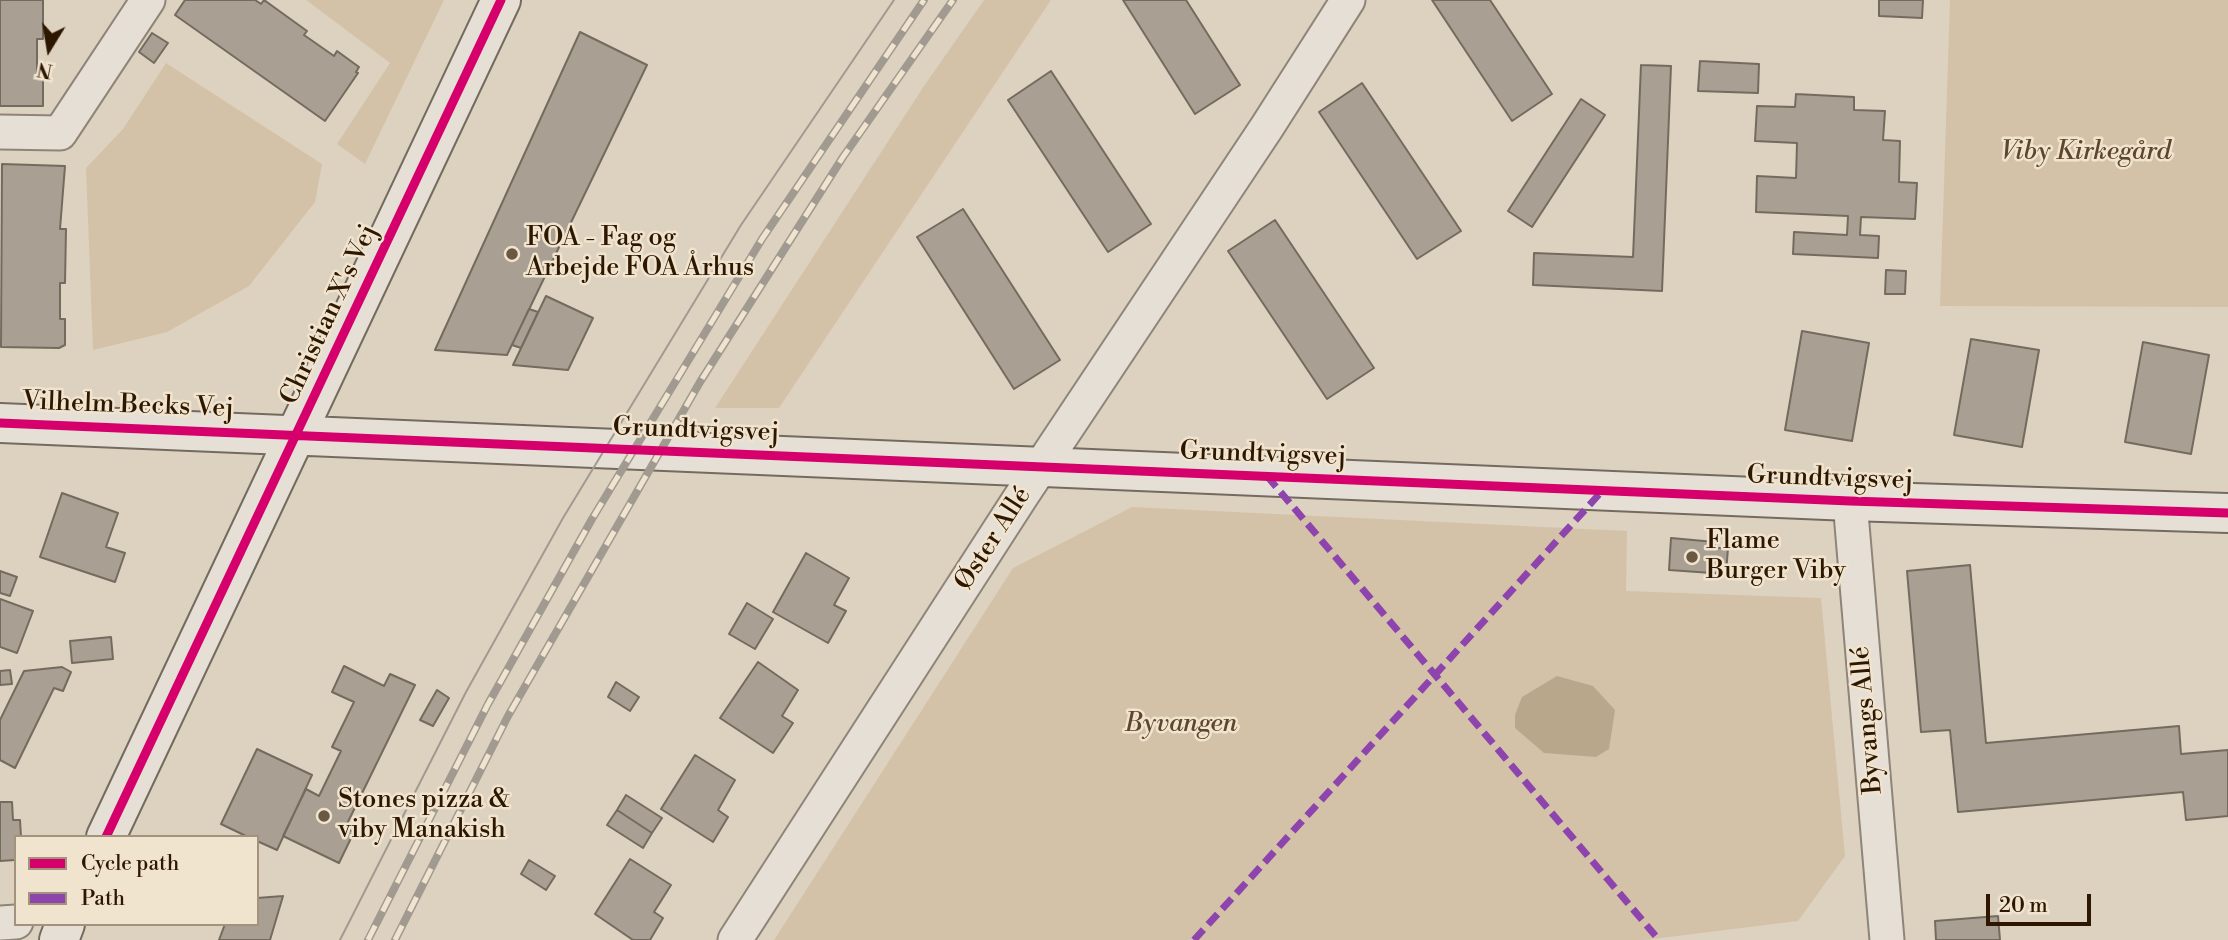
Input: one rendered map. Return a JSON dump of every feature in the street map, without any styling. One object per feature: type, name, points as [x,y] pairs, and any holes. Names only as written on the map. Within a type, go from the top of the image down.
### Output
[{"type":"street","points":[[0,132],[60,133],[148,0]]},
{"type":"street","name":"Christian X's Vej","points":[[107,835],[501,0]]},
{"type":"street","name":"Øster Allé","points":[[736,940],[1040,467],[1268,127],[1348,0]]},
{"type":"street","name":"Vilhelm Becks Vej","points":[[0,423],[296,435]]},
{"type":"street","name":"Grundtvigsvej","points":[[296,435],[1850,501],[2228,513]]},
{"type":"street","name":"Byvangs Allé","points":[[1850,501],[1883,940]]},
{"type":"green space","points":[[306,0],[444,0],[365,164],[337,144],[390,63]]},
{"type":"green space","points":[[984,0],[1051,0],[779,408],[715,408],[924,86]]},
{"type":"green space","name":"Viby Kirkegård","points":[[1950,0],[2228,0],[2228,307],[1940,306]]},
{"type":"green space","points":[[166,63],[322,164],[315,202],[249,286],[167,332],[93,350],[86,168],[123,129]]},
{"type":"green space","name":"Byvangen","points":[[1132,507],[1627,531],[1626,591],[1821,598],[1845,856],[1798,921],[1645,940],[774,940],[1013,568]]},
{"type":"shaded area","points":[[1557,676],[1593,686],[1615,710],[1609,749],[1596,757],[1544,753],[1515,728],[1515,715],[1522,697]]},
{"type":"building","points":[[0,0],[43,0],[43,39],[37,39],[37,77],[43,77],[43,106],[0,106]]},
{"type":"building","points":[[185,0],[255,0],[261,4],[264,0],[307,31],[304,35],[334,56],[337,51],[359,67],[356,72],[358,73],[325,121],[175,15]]},
{"type":"building","points":[[1123,0],[1186,0],[1240,85],[1195,114]]},
{"type":"building","points":[[1432,0],[1490,0],[1552,94],[1512,121]]},
{"type":"building","points":[[1879,0],[1923,0],[1922,18],[1879,16]]},
{"type":"building","points":[[580,32],[647,65],[507,355],[435,350]]},
{"type":"building","points":[[152,33],[168,43],[154,63],[139,52]]},
{"type":"building","points":[[1700,61],[1759,64],[1758,93],[1698,91]]},
{"type":"building","points":[[1641,65],[1671,66],[1662,291],[1533,285],[1534,253],[1633,257]]},
{"type":"building","points":[[1051,71],[1151,224],[1108,252],[1008,100]]},
{"type":"building","points":[[1362,83],[1461,231],[1417,259],[1319,112]]},
{"type":"building","points":[[1796,94],[1854,97],[1854,110],[1885,111],[1883,140],[1900,141],[1899,182],[1917,183],[1915,219],[1861,217],[1860,235],[1879,236],[1878,258],[1793,254],[1794,232],[1847,235],[1848,216],[1756,212],[1757,176],[1796,178],[1797,143],[1755,141],[1757,106],[1795,107]]},
{"type":"building","points":[[1581,99],[1605,115],[1532,227],[1508,211]]},
{"type":"building","points":[[2,164],[65,166],[60,229],[66,229],[65,283],[60,283],[60,319],[65,319],[65,345],[59,348],[1,347]]},
{"type":"building","points":[[963,209],[1060,360],[1014,389],[917,237]]},
{"type":"building","points":[[1275,220],[1374,368],[1327,399],[1228,251]]},
{"type":"building","points":[[1886,270],[1906,271],[1905,294],[1885,294]]},
{"type":"building","points":[[546,296],[593,318],[568,370],[513,365]]},
{"type":"building","points":[[529,309],[538,312],[521,348],[512,345]]},
{"type":"building","points":[[1802,331],[1869,343],[1852,441],[1785,430]]},
{"type":"building","points":[[1971,339],[2039,350],[2022,447],[1954,435]]},
{"type":"building","points":[[2143,342],[2209,355],[2191,454],[2125,442]]},
{"type":"building","points":[[62,493],[118,513],[106,547],[125,553],[115,582],[40,557]]},
{"type":"building","points":[[1671,538],[1715,542],[1715,548],[1728,548],[1726,574],[1669,570]]},
{"type":"building","points":[[806,553],[849,578],[834,605],[846,611],[828,643],[773,612]]},
{"type":"building","points":[[1970,565],[1986,743],[2179,726],[2181,754],[2228,750],[2228,816],[2186,820],[2183,792],[1958,812],[1950,730],[1921,732],[1907,571]]},
{"type":"building","points":[[0,571],[17,577],[10,596],[0,593]]},
{"type":"building","points":[[0,599],[33,611],[17,653],[0,647]]},
{"type":"building","points":[[747,603],[773,619],[755,649],[729,634]]},
{"type":"building","points":[[111,637],[113,659],[72,663],[70,641]]},
{"type":"building","points":[[758,662],[798,690],[782,716],[793,723],[773,753],[720,718]]},
{"type":"building","points":[[344,666],[384,686],[390,674],[415,685],[345,828],[354,832],[339,863],[283,836],[306,789],[319,796],[341,751],[332,747],[354,702],[332,692]]},
{"type":"building","points":[[62,667],[71,672],[63,691],[54,688],[15,768],[0,760],[0,720],[24,671]]},
{"type":"building","points":[[10,670],[12,684],[0,685],[0,671]]},
{"type":"building","points":[[616,682],[639,697],[630,711],[608,697]]},
{"type":"building","points":[[437,690],[449,698],[433,726],[420,720]]},
{"type":"building","points":[[257,749],[312,775],[277,850],[259,842],[259,835],[244,835],[221,824]]},
{"type":"building","points":[[695,755],[735,780],[718,810],[728,817],[713,842],[661,809]]},
{"type":"building","points":[[626,795],[662,818],[652,833],[617,810]]},
{"type":"building","points":[[0,802],[12,802],[13,820],[20,820],[21,835],[14,835],[14,860],[0,861]]},
{"type":"building","points":[[617,810],[652,833],[643,848],[607,825]]},
{"type":"building","points":[[630,859],[671,885],[654,912],[663,918],[650,940],[633,940],[595,914]]},
{"type":"building","points":[[529,860],[555,876],[546,890],[521,874]]},
{"type":"building","points":[[283,896],[270,940],[219,940],[224,926],[259,926],[259,898]]},
{"type":"building","points":[[1998,916],[2000,940],[1936,940],[1935,921]]},
{"type":"tram line","points":[[340,940],[466,692],[563,518],[741,225],[894,0]]},
{"type":"railway","points":[[368,940],[488,704],[592,519],[762,239],[924,0]]},
{"type":"railway","points":[[395,940],[508,716],[700,382],[843,157],[953,0]]},
{"type":"marked path","points":[[1267,476],[1659,940]]},
{"type":"marked path","points":[[1194,940],[1603,490]]},
{"type":"cycle path","points":[[107,835],[501,0]]},
{"type":"cycle path","points":[[0,423],[1850,501],[2228,513]]},
{"type":"place","name":"FOA - Fag og Arbejde FOA Århus","points":[[512,254]]},
{"type":"place","name":"Flame Burger Viby","points":[[1692,557]]},
{"type":"place","name":"Stones pizza & viby Manakish","points":[[324,816]]}]
